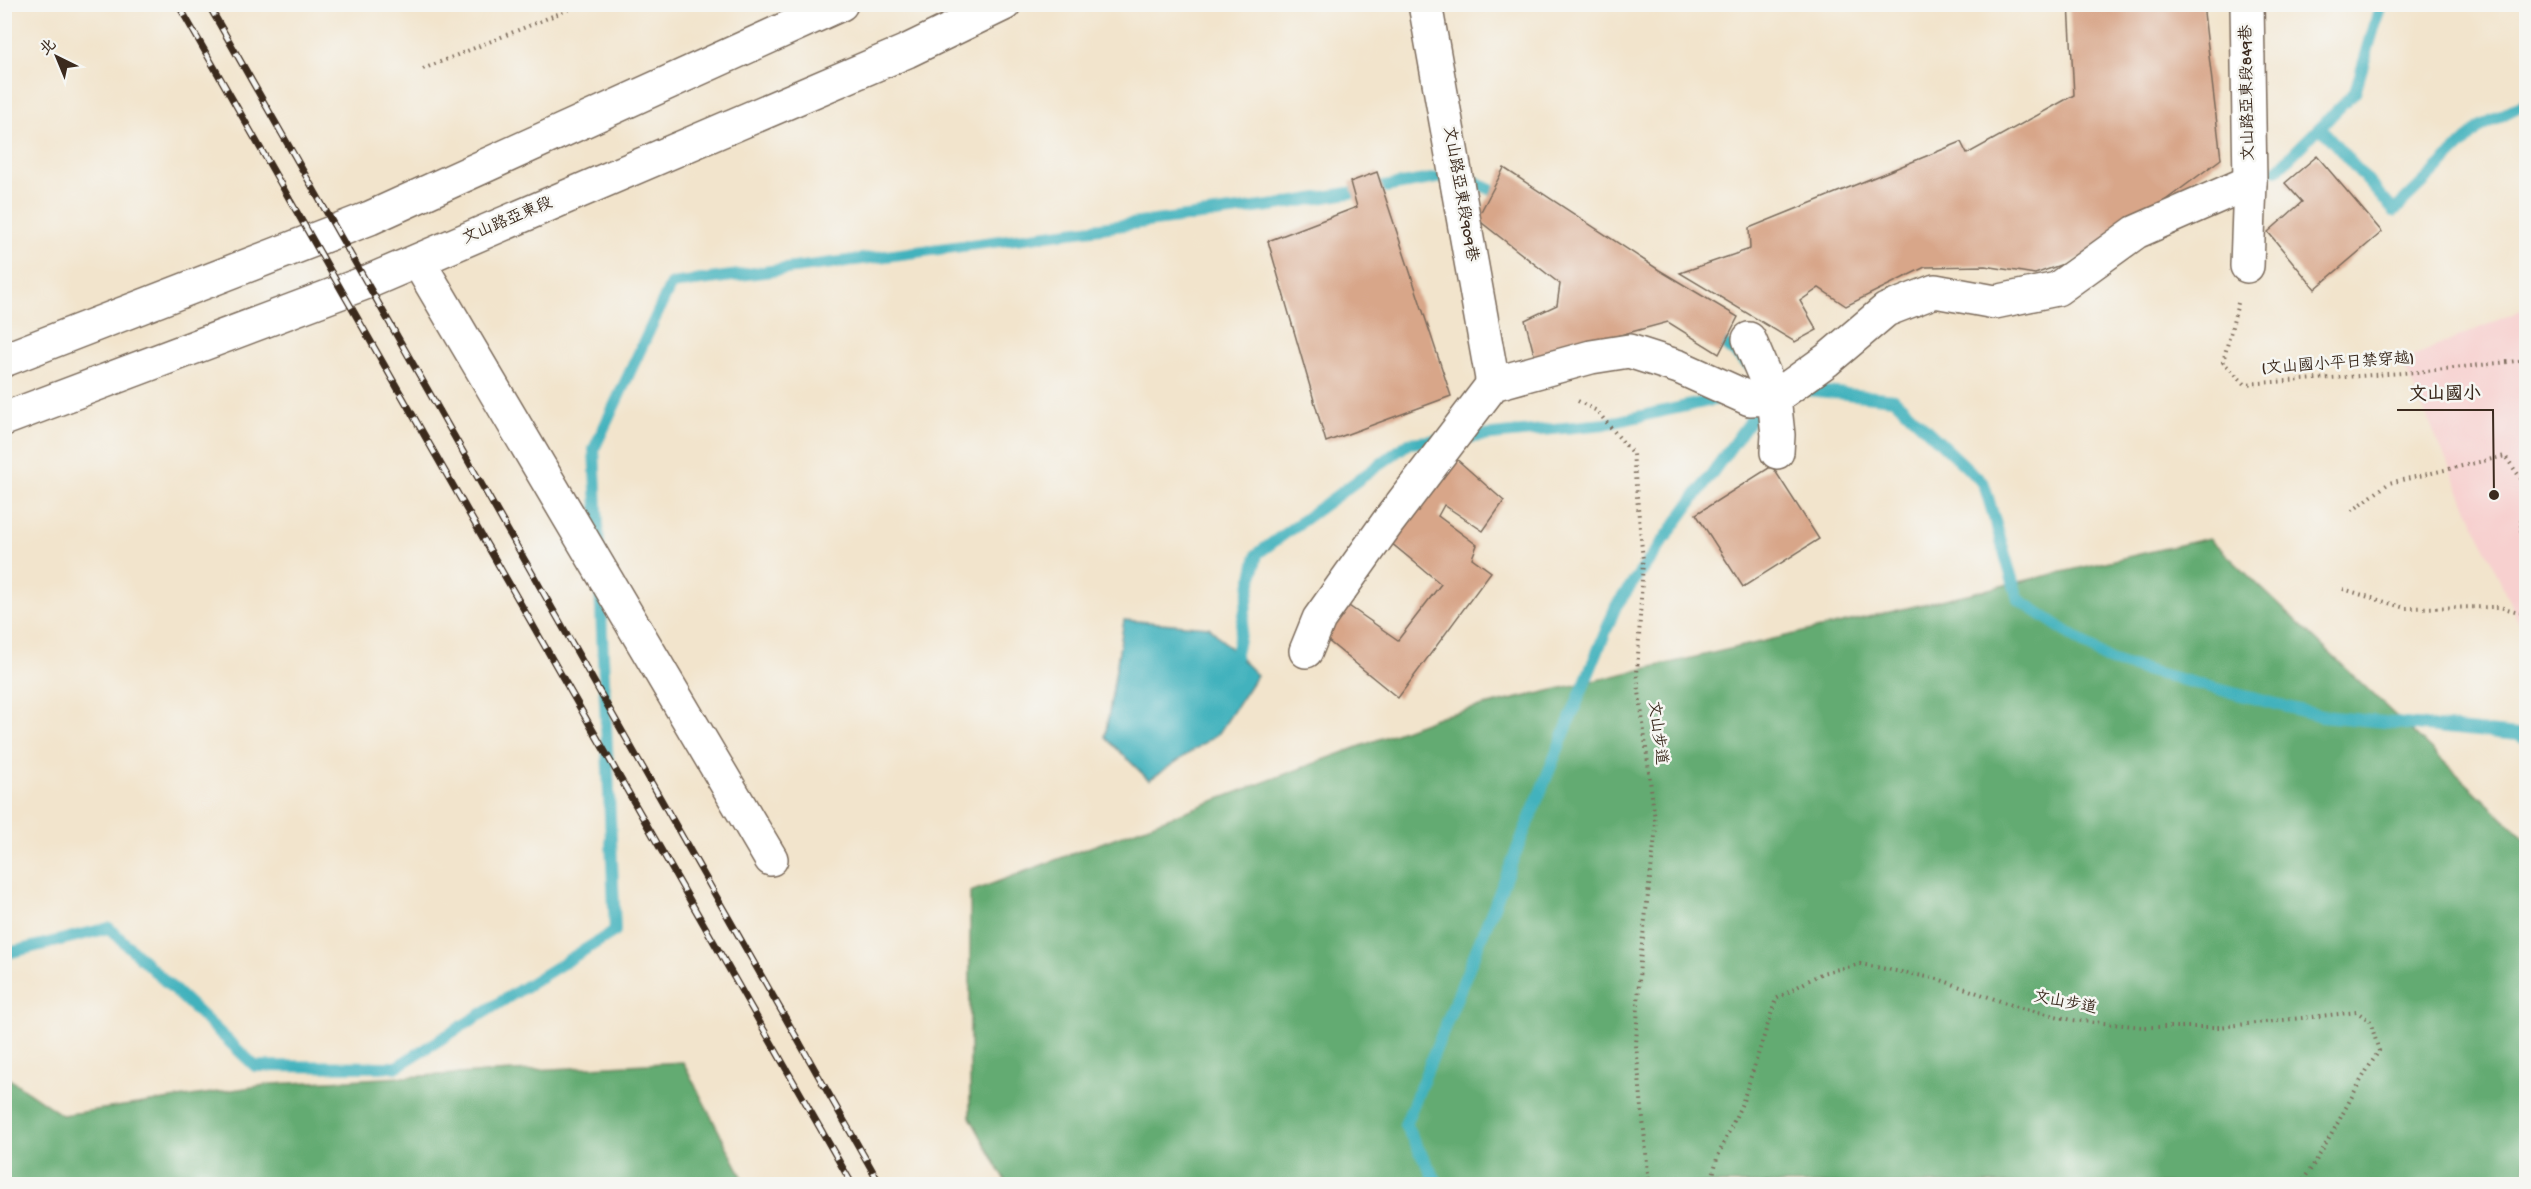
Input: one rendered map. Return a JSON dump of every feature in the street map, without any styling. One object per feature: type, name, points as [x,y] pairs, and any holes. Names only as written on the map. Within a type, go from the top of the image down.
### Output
[{"type":"main road","points":[[4,360],[370,218],[840,4]]},
{"type":"main road","name":"文山路亞東段","points":[[4,419],[370,281],[907,51],[1004,4]]},
{"type":"main road","name":"文山路亞東段909巷","points":[[1425,4],[1493,384]]},
{"type":"main road","name":"文山路亞東段849巷","points":[[2247,4],[2250,182],[2247,266]]},
{"type":"main road","points":[[1306,651],[1319,619],[1388,522],[1493,384],[1591,357],[1629,351],[1679,367],[1750,399],[1774,398],[1827,360],[1886,310],[1935,291],[1995,302],[2056,289],[2136,232],[2250,182]]},
{"type":"main road","points":[[418,261],[771,859]]},
{"type":"main road","points":[[1749,339],[1774,398],[1778,435],[1777,452]]},
{"type":"path","points":[[423,69],[582,4]]},
{"type":"path","name":"(文山國小平日禁穿越)","points":[[2247,266],[2223,362],[2245,384],[2417,372],[2526,360]]},
{"type":"path","name":"文山步道","points":[[1571,397],[1597,411],[1633,454],[1643,560],[1636,675],[1656,828],[1640,961],[1636,1045],[1649,1185]]},
{"type":"path","points":[[2352,512],[2389,483],[2505,456],[2522,480],[2521,542],[2526,548]]},
{"type":"path","points":[[2343,589],[2405,608],[2500,607],[2526,614]]},
{"type":"path","name":"文山步道","points":[[1711,1185],[1716,1158],[1743,1101],[1776,999],[1821,973],[1860,964],[1938,979],[2017,1007],[2072,1020],[2144,1028],[2219,1027],[2357,1012],[2370,1021],[2379,1051],[2362,1076],[2317,1162],[2300,1185]]},
{"type":"shaded area","points":[[2526,308],[2526,632],[2521,628],[2402,361]]},
{"type":"green space","points":[[2209,538],[2526,840],[2526,1184],[1007,1184],[970,1117],[970,892],[1441,716]]},
{"type":"green space","points":[[683,1062],[746,1184],[5,1184],[5,1076],[62,1115],[273,1084]]},
{"type":"water","points":[[1124,620],[1209,627],[1257,675],[1219,733],[1149,780],[1105,737]]},
{"type":"building","points":[[2069,4],[2203,4],[2221,159],[2094,253],[2035,274],[1985,266],[1925,267],[1846,306],[1819,288],[1800,301],[1817,330],[1795,342],[1680,273],[1750,249],[1749,228],[1961,142],[1967,154],[2074,95]]},
{"type":"building","points":[[2317,156],[2382,232],[2315,289],[2268,232],[2302,202],[2285,183]]},
{"type":"building","points":[[1504,168],[1659,270],[1738,317],[1719,354],[1668,322],[1535,358],[1525,320],[1557,305],[1560,284],[1477,219]]},
{"type":"building","points":[[1377,172],[1451,396],[1326,442],[1268,241],[1357,207],[1350,182]]},
{"type":"building","points":[[1453,456],[1504,501],[1483,531],[1444,505],[1438,516],[1477,545],[1472,558],[1491,572],[1398,698],[1321,635],[1343,602],[1398,640],[1441,584],[1390,542]]},
{"type":"building","points":[[1772,466],[1819,539],[1743,587],[1696,514]]},
{"type":"waterway","points":[[2277,170],[2355,92],[2381,4]]},
{"type":"waterway","points":[[2320,127],[2394,211],[2481,126],[2526,103]]},
{"type":"waterway","points":[[599,549],[594,449],[671,284],[1277,205],[1461,174],[1504,197]]},
{"type":"waterway","points":[[1713,335],[1750,366]]},
{"type":"waterway","points":[[1798,389],[1894,399],[1984,484],[2018,599],[2110,661],[2322,716],[2518,735],[2526,740]]},
{"type":"waterway","points":[[1228,667],[1235,658],[1257,554],[1409,443],[1605,424],[1727,397]]},
{"type":"waterway","points":[[1438,1184],[1405,1125],[1616,606],[1762,404]]},
{"type":"waterway","points":[[4,954],[109,928],[255,1066],[396,1067],[615,931],[600,587]]},
{"type":"railway","points":[[178,4],[852,1184]]},
{"type":"railway","points":[[208,4],[880,1184]]},
{"type":"place","name":"文山國小","points":[[2494,495]]}]
